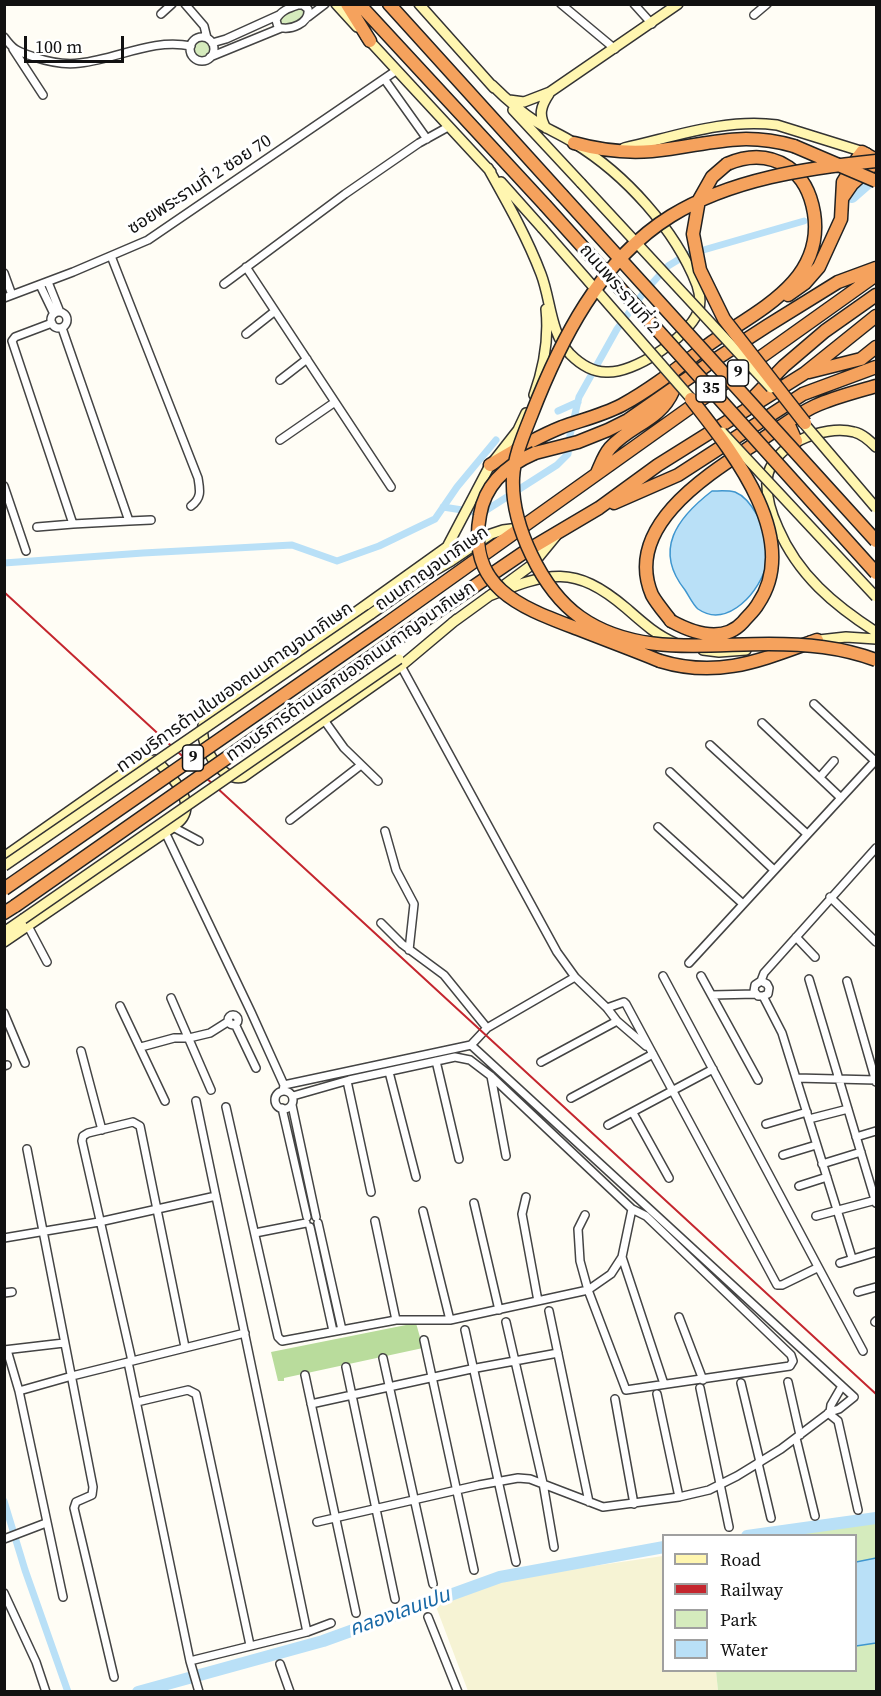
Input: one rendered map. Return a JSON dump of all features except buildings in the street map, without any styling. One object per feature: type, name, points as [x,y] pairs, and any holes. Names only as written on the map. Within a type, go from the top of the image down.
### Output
[{"type":"highway","points":[[347,4],[370,41]]},
{"type":"highway","name":"ถนนพระรามที่ 2","points":[[359,4],[545,205],[876,573]]},
{"type":"highway","name":"ถนนพระรามที่ 2","points":[[389,4],[876,541]]},
{"type":"highway","points":[[574,142],[598,149],[649,151],[747,137],[794,146],[876,182]]},
{"type":"highway","points":[[490,465],[513,451],[564,427],[606,412],[636,396],[814,274],[843,212],[842,193],[846,176],[862,153],[876,161]]},
{"type":"highway","points":[[768,306],[791,285],[806,266],[814,244],[816,224],[813,204],[806,187],[787,167],[761,157],[744,157],[728,164],[712,177],[699,200],[693,234],[699,270],[724,319],[805,423]]},
{"type":"highway","points":[[842,193],[876,161]]},
{"type":"highway","points":[[876,161],[793,173],[733,189],[680,211],[638,241],[598,285],[563,344],[544,382],[524,435],[515,465],[513,486],[525,537],[548,585],[573,612],[604,631],[631,640],[657,644],[813,646],[839,649],[876,660]]},
{"type":"highway","points":[[817,640],[756,662],[718,668],[681,668],[660,661],[531,611],[504,594],[481,559],[477,534],[480,510],[486,494],[508,467],[535,453],[578,442],[628,420],[707,365],[838,282],[876,268]]},
{"type":"highway","name":"ถนนกาญจนาภิเษก","points":[[4,889],[462,571],[519,528],[876,275]]},
{"type":"highway","name":"ถนนกาญจนาภิเษก","points":[[733,418],[784,366],[795,359],[825,331],[876,295]]},
{"type":"highway","name":"ถนนกาญจนาภิเษก","points":[[10,910],[391,643],[559,531],[599,508],[658,465],[805,373],[876,316]]},
{"type":"highway","points":[[707,365],[710,344]]},
{"type":"highway","points":[[805,373],[861,358],[876,348]]},
{"type":"highway","points":[[678,475],[791,400],[876,367]]},
{"type":"highway","points":[[691,399],[746,476],[766,522],[772,561],[770,579],[763,595],[740,625],[730,631],[702,635],[671,621],[653,596],[648,581],[648,561],[654,534],[664,518],[684,494],[744,452],[813,407],[876,386]]},
{"type":"highway","points":[[598,473],[610,448],[660,410],[674,389]]},
{"type":"highway","points":[[788,423],[796,441]]},
{"type":"highway","points":[[599,508],[678,475],[744,452]]},
{"type":"main road","name":"ถนนพระรามที่ 2","points":[[336,4],[542,228],[691,399],[876,597]]},
{"type":"main road","name":"35","points":[[419,4],[581,183],[805,423],[876,508]]},
{"type":"main road","points":[[508,100],[524,102],[550,92],[678,4]]},
{"type":"main road","points":[[488,168],[515,216],[542,276],[560,341],[572,356],[583,365],[604,372],[624,369],[646,359],[671,343],[685,330],[698,312],[700,300],[698,287],[673,242],[639,196],[600,161],[574,142],[546,128],[492,85]]},
{"type":"main road","points":[[546,128],[541,109],[550,92]]},
{"type":"main road","points":[[613,150],[712,127],[768,123],[815,136],[862,153],[876,154]]},
{"type":"main road","points":[[425,576],[455,534],[490,465],[518,430],[535,392],[546,351],[548,330],[542,276]]},
{"type":"main road","points":[[876,447],[866,437],[854,432],[808,436],[796,441],[776,458],[767,479],[770,506],[777,528],[789,551],[811,581],[841,608],[876,632]]},
{"type":"main road","name":"ทางบริการด้านในของถนนกาญจนาภิเษก","points":[[4,866],[425,576],[491,534],[519,528]]},
{"type":"main road","name":"ทางบริการด้านนอกของถนนกาญจนาภิเษก","points":[[4,932],[25,923],[400,663],[533,564],[559,531]]},
{"type":"main road","points":[[400,663],[243,777],[237,779],[231,777],[208,752],[201,736],[201,726],[205,720],[222,706],[364,608],[447,547]]},
{"type":"main road","points":[[489,596],[541,578],[581,579],[596,585],[649,629],[667,639],[687,647],[713,651],[731,651],[846,637],[876,639]]},
{"type":"main road","points":[[4,857],[85,801],[130,766],[148,760],[156,760],[175,779],[184,799],[186,810],[183,818],[25,923],[4,942]]},
{"type":"street","points":[[161,14],[172,4]]},
{"type":"street","points":[[185,4],[204,26],[214,50],[210,57]]},
{"type":"street","points":[[308,17],[309,9],[304,5],[289,8],[279,15],[226,39],[196,38],[190,46],[191,53],[196,59],[204,60],[281,28],[294,26],[308,17],[325,4]]},
{"type":"street","points":[[561,4],[615,49]]},
{"type":"street","points":[[634,4],[652,24]]},
{"type":"street","points":[[754,15],[767,4]]},
{"type":"street","points":[[279,15],[276,24],[281,28]]},
{"type":"street","points":[[4,37],[43,95]]},
{"type":"street","points":[[13,49],[41,59],[69,64],[153,46],[181,44],[190,46]]},
{"type":"street","name":"ซอยพระรามที่ 2 ซอย 70","points":[[8,297],[148,240],[397,70]]},
{"type":"street","points":[[385,80],[427,139]]},
{"type":"street","points":[[224,284],[345,194],[448,127]]},
{"type":"street","points":[[111,256],[192,462],[200,493],[199,498],[191,506]]},
{"type":"street","points":[[246,267],[391,488]]},
{"type":"street","points":[[4,273],[8,297]]},
{"type":"street","points":[[44,284],[57,313],[67,318],[66,325],[62,328]]},
{"type":"street","points":[[246,334],[275,311]]},
{"type":"street","points":[[57,313],[52,323],[15,337],[12,341],[73,524]]},
{"type":"street","points":[[52,323],[57,328],[62,328]]},
{"type":"street","points":[[62,328],[129,521]]},
{"type":"street","points":[[280,380],[308,359]]},
{"type":"street","points":[[280,440],[335,402]]},
{"type":"street","points":[[4,486],[26,551]]},
{"type":"street","points":[[37,527],[151,520]]},
{"type":"street","points":[[400,663],[557,952],[574,977],[607,1008],[617,1021],[652,1052]]},
{"type":"street","points":[[689,963],[876,760],[814,704]]},
{"type":"street","points":[[324,720],[344,748],[378,781]]},
{"type":"street","points":[[762,723],[841,798]]},
{"type":"street","points":[[710,745],[807,834]]},
{"type":"street","points":[[820,777],[834,761]]},
{"type":"street","points":[[290,820],[361,765]]},
{"type":"street","points":[[670,772],[774,870]]},
{"type":"street","points":[[658,827],[743,904]]},
{"type":"street","points":[[169,829],[199,841]]},
{"type":"street","points":[[169,829],[283,1088],[293,1096]]},
{"type":"street","points":[[385,831],[396,870],[414,904],[410,950]]},
{"type":"street","points":[[852,1258],[779,1027],[754,988],[761,981],[764,973],[830,897],[876,848]]},
{"type":"street","points":[[830,897],[876,942]]},
{"type":"street","points":[[25,923],[47,962]]},
{"type":"street","points":[[381,923],[396,939],[444,975],[487,1028]]},
{"type":"street","points":[[796,937],[815,957]]},
{"type":"street","points":[[663,976],[863,1351]]},
{"type":"street","points":[[701,976],[758,1080]]},
{"type":"street","points":[[342,1330],[282,1108],[276,1103],[275,1099],[279,1092],[283,1088],[471,1045],[487,1028],[574,977]]},
{"type":"street","points":[[809,979],[856,1137],[873,1182],[876,1202],[837,1209],[816,1216]]},
{"type":"street","points":[[712,995],[768,994],[767,984],[761,981]]},
{"type":"street","points":[[796,1078],[876,1081],[847,981]]},
{"type":"street","points":[[171,998],[211,1090]]},
{"type":"street","points":[[607,1008],[624,1002],[626,1004],[777,1285],[782,1285],[817,1268]]},
{"type":"street","points":[[120,1006],[165,1101]]},
{"type":"street","points":[[141,1047],[174,1038],[189,1038],[210,1033],[251,1012]]},
{"type":"street","points":[[4,1013],[25,1064]]},
{"type":"street","points":[[234,1021],[256,1068]]},
{"type":"street","points":[[541,1062],[617,1021]]},
{"type":"street","points":[[317,1522],[458,1489],[518,1478],[543,1483],[603,1507],[679,1497],[709,1490],[719,1485],[759,1462],[854,1397],[471,1045]]},
{"type":"street","points":[[81,1051],[102,1130]]},
{"type":"street","points":[[572,1098],[652,1052]]},
{"type":"street","points":[[293,1096],[347,1081],[463,1057],[491,1076],[632,1209],[646,1216],[791,1355],[793,1361],[790,1366],[701,1384],[664,1384],[626,1390],[588,1290],[580,1261],[578,1229],[585,1215]]},
{"type":"street","points":[[436,1061],[459,1159]]},
{"type":"street","points":[[608,1125],[712,1069]]},
{"type":"street","points":[[389,1072],[416,1177]]},
{"type":"street","points":[[491,1076],[506,1156]]},
{"type":"street","points":[[347,1081],[370,1192]]},
{"type":"street","points":[[293,1096],[292,1105],[333,1331]]},
{"type":"street","points":[[196,1101],[308,1632]]},
{"type":"street","points":[[282,1108],[286,1109],[292,1105]]},
{"type":"street","points":[[226,1107],[282,1341],[396,1320],[450,1320],[588,1290],[611,1274],[622,1257],[632,1209]]},
{"type":"street","points":[[766,1124],[848,1108]]},
{"type":"street","points":[[633,1113],[669,1178]]},
{"type":"street","points":[[185,1347],[140,1126],[133,1122],[88,1133],[82,1141],[197,1688]]},
{"type":"street","points":[[856,1137],[876,1131]]},
{"type":"street","points":[[783,1155],[816,1145]]},
{"type":"street","points":[[27,1149],[45,1231],[93,1492],[92,1495],[75,1502],[74,1508],[114,1677]]},
{"type":"street","points":[[822,1164],[861,1152]]},
{"type":"street","points":[[799,1186],[827,1177]]},
{"type":"street","points":[[4,1238],[99,1222],[216,1196]]},
{"type":"street","points":[[526,1197],[522,1214],[538,1301]]},
{"type":"street","points":[[474,1203],[500,1310]]},
{"type":"street","points":[[423,1211],[450,1320]]},
{"type":"street","points":[[255,1233],[312,1221]]},
{"type":"street","points":[[375,1221],[396,1320]]},
{"type":"street","points":[[840,1263],[876,1252]]},
{"type":"street","points":[[622,1257],[664,1384]]},
{"type":"street","points":[[858,1292],[876,1287]]},
{"type":"street","points":[[549,1311],[590,1502]]},
{"type":"street","points":[[679,1317],[701,1384],[729,1527]]},
{"type":"street","points":[[506,1322],[543,1483],[555,1547]]},
{"type":"street","points":[[465,1330],[516,1562]]},
{"type":"street","points":[[19,1391],[245,1333]]},
{"type":"street","points":[[424,1340],[474,1570]]},
{"type":"street","points":[[63,1597],[19,1391],[6,1350],[64,1343]]},
{"type":"street","points":[[311,1404],[558,1353]]},
{"type":"street","points":[[383,1358],[433,1584]]},
{"type":"street","points":[[346,1367],[395,1599]]},
{"type":"street","points":[[305,1375],[356,1612]]},
{"type":"street","points":[[788,1382],[815,1516]]},
{"type":"street","points":[[741,1383],[771,1518]]},
{"type":"street","points":[[829,1412],[842,1386]]},
{"type":"street","points":[[137,1402],[188,1390],[196,1394],[250,1646]]},
{"type":"street","points":[[657,1394],[679,1497]]},
{"type":"street","points":[[615,1399],[634,1504]]},
{"type":"street","points":[[829,1412],[838,1421],[858,1510]]},
{"type":"street","points":[[4,1539],[46,1523]]},
{"type":"street","points":[[4,1593],[36,1662],[46,1692]]},
{"type":"street","points":[[428,1617],[458,1692]]},
{"type":"street","points":[[191,1664],[308,1632],[330,1623]]},
{"type":"street","points":[[280,1664],[290,1692]]},
{"type":"shaded area","points":[[662,1556],[662,1672],[716,1672],[718,1691],[468,1691],[435,1604],[494,1583],[538,1574]]},
{"type":"green space","points":[[304,9],[306,14],[300,19],[291,24],[280,25],[279,19],[284,14]]},
{"type":"green space","points":[[202,39],[209,42],[212,49],[209,56],[202,59],[195,56],[192,49],[195,42]]},
{"type":"green space","points":[[416,1323],[423,1348],[278,1381],[271,1352]]},
{"type":"green space","points":[[876,1522],[876,1558],[857,1562],[857,1534],[798,1534]]},
{"type":"green space","points":[[876,1643],[876,1691],[718,1691],[716,1672],[857,1672],[857,1646]]},
{"type":"water","points":[[712,491],[735,492],[748,502],[762,526],[768,551],[764,574],[758,585],[742,604],[721,614],[709,614],[696,607],[676,575],[671,561],[670,548],[673,536],[680,524],[699,501]]},
{"type":"water","points":[[876,1558],[876,1643],[857,1646],[857,1562]]},
{"type":"waterway","points":[[852,197],[876,176]]},
{"type":"waterway","points":[[443,507],[475,512],[485,511],[557,465],[568,454],[579,397],[617,329],[644,292],[668,266],[686,255],[804,221]]},
{"type":"waterway","points":[[558,411],[578,402]]},
{"type":"waterway","points":[[4,563],[292,545],[337,561],[379,546],[435,519],[457,487],[496,440]]},
{"type":"waterway","points":[[4,1501],[25,1570],[68,1692]]},
{"type":"waterway","name":"คลองเลนเปน","points":[[761,1534],[876,1518]]},
{"type":"waterway","name":"คลองเลนเปน","points":[[138,1692],[323,1641],[500,1577],[662,1547]]},
{"type":"railway","points":[[4,592],[876,1394]]}]
